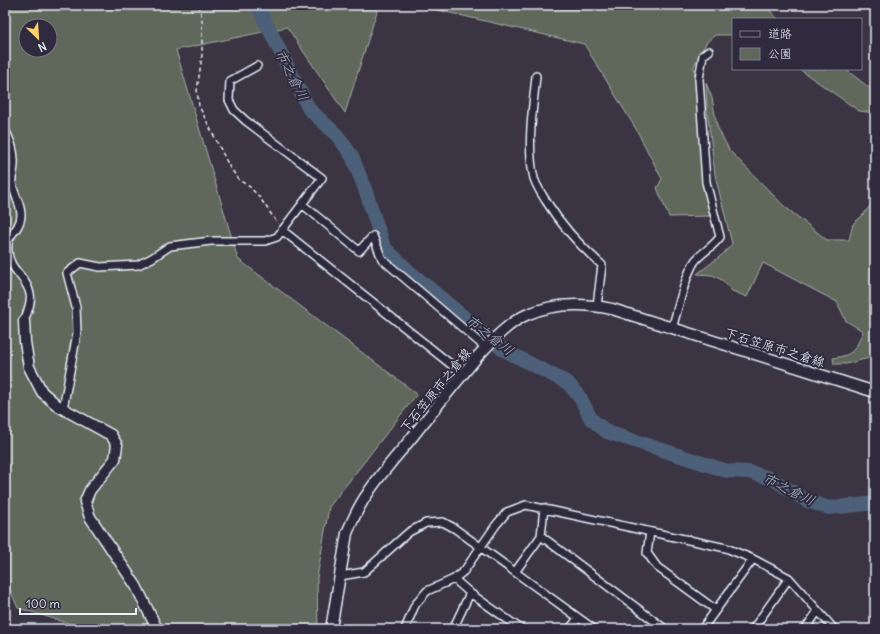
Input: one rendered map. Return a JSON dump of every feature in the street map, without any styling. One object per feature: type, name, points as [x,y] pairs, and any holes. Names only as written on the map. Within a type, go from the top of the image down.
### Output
[{"type":"main road","name":"下石笠原市之倉線","points":[[331,629],[347,533],[368,493],[463,374],[502,332],[524,315],[547,307],[568,305],[597,306],[612,309],[875,392]]},
{"type":"main road","points":[[24,321],[24,342],[28,367],[42,392],[64,408],[107,432],[118,445],[115,459],[90,490],[85,502],[90,517],[136,586],[158,629]]},
{"type":"street","points":[[672,328],[689,272],[696,260],[715,244],[720,237],[706,182],[699,79],[703,56],[709,51]]},
{"type":"street","points":[[64,408],[77,333],[76,307],[67,273],[80,263],[100,267],[138,265],[170,246],[210,241],[265,241],[277,238],[322,178],[246,121],[234,110],[229,100],[230,81],[257,66]]},
{"type":"street","points":[[536,76],[531,146],[533,175],[539,191],[559,221],[585,251],[602,266],[597,306]]},
{"type":"street","points":[[5,130],[12,143],[14,164],[12,182],[20,208],[20,222],[8,239],[8,251],[9,260],[16,272],[25,281],[30,295],[24,321]]},
{"type":"street","points":[[302,204],[359,251],[373,236],[382,259],[486,348]]},
{"type":"street","points":[[282,230],[463,374]]},
{"type":"street","points":[[405,629],[415,605],[427,591],[454,579],[464,571],[496,525],[507,512],[526,505],[726,548],[753,559],[789,578],[834,629]]},
{"type":"street","points":[[515,572],[541,536],[544,508]]},
{"type":"street","points":[[340,576],[364,572],[409,532],[426,523],[443,522],[454,528],[594,629]]},
{"type":"street","points":[[650,532],[647,553],[657,567],[716,610]]},
{"type":"street","points":[[541,536],[665,629]]},
{"type":"street","points":[[702,629],[753,559]]},
{"type":"street","points":[[753,629],[789,578]]},
{"type":"street","points":[[454,579],[470,593],[521,629]]},
{"type":"street","points":[[453,629],[470,593]]},
{"type":"street","points":[[805,629],[818,611]]},
{"type":"street","points":[[570,629],[578,618]]},
{"type":"path","points":[[199,5],[202,20],[202,54],[197,91],[199,106],[228,166],[239,180],[250,187],[260,198],[282,230]]},
{"type":"green space","points":[[5,5],[379,5],[345,113],[287,27],[176,50],[238,259],[417,394],[329,507],[317,578],[318,629],[88,629],[18,608],[5,578]]},
{"type":"green space","points":[[416,5],[765,5],[777,18],[732,18],[732,35],[715,35],[706,43],[694,66],[704,179],[710,216],[669,217],[657,188],[662,179],[636,129],[584,44]]},
{"type":"green space","points":[[800,70],[846,70],[875,91],[875,113],[859,111]]},
{"type":"green space","points":[[706,83],[712,98],[717,126],[729,150],[784,206],[827,240],[849,240],[853,224],[863,215],[875,199],[875,351],[873,357],[846,364],[834,364],[833,358],[850,353],[856,347],[863,331],[846,321],[837,302],[763,263],[747,297],[732,291],[722,280],[712,275],[697,274],[723,254],[732,244],[715,175],[707,108]]},
{"type":"waterway","name":"市之倉川","points":[[257,5],[309,109],[337,135],[352,156],[365,189],[384,247],[409,271],[502,349],[568,383],[581,399],[591,419],[607,432],[727,471],[749,472],[773,479],[805,500],[829,508],[875,503]]}]
